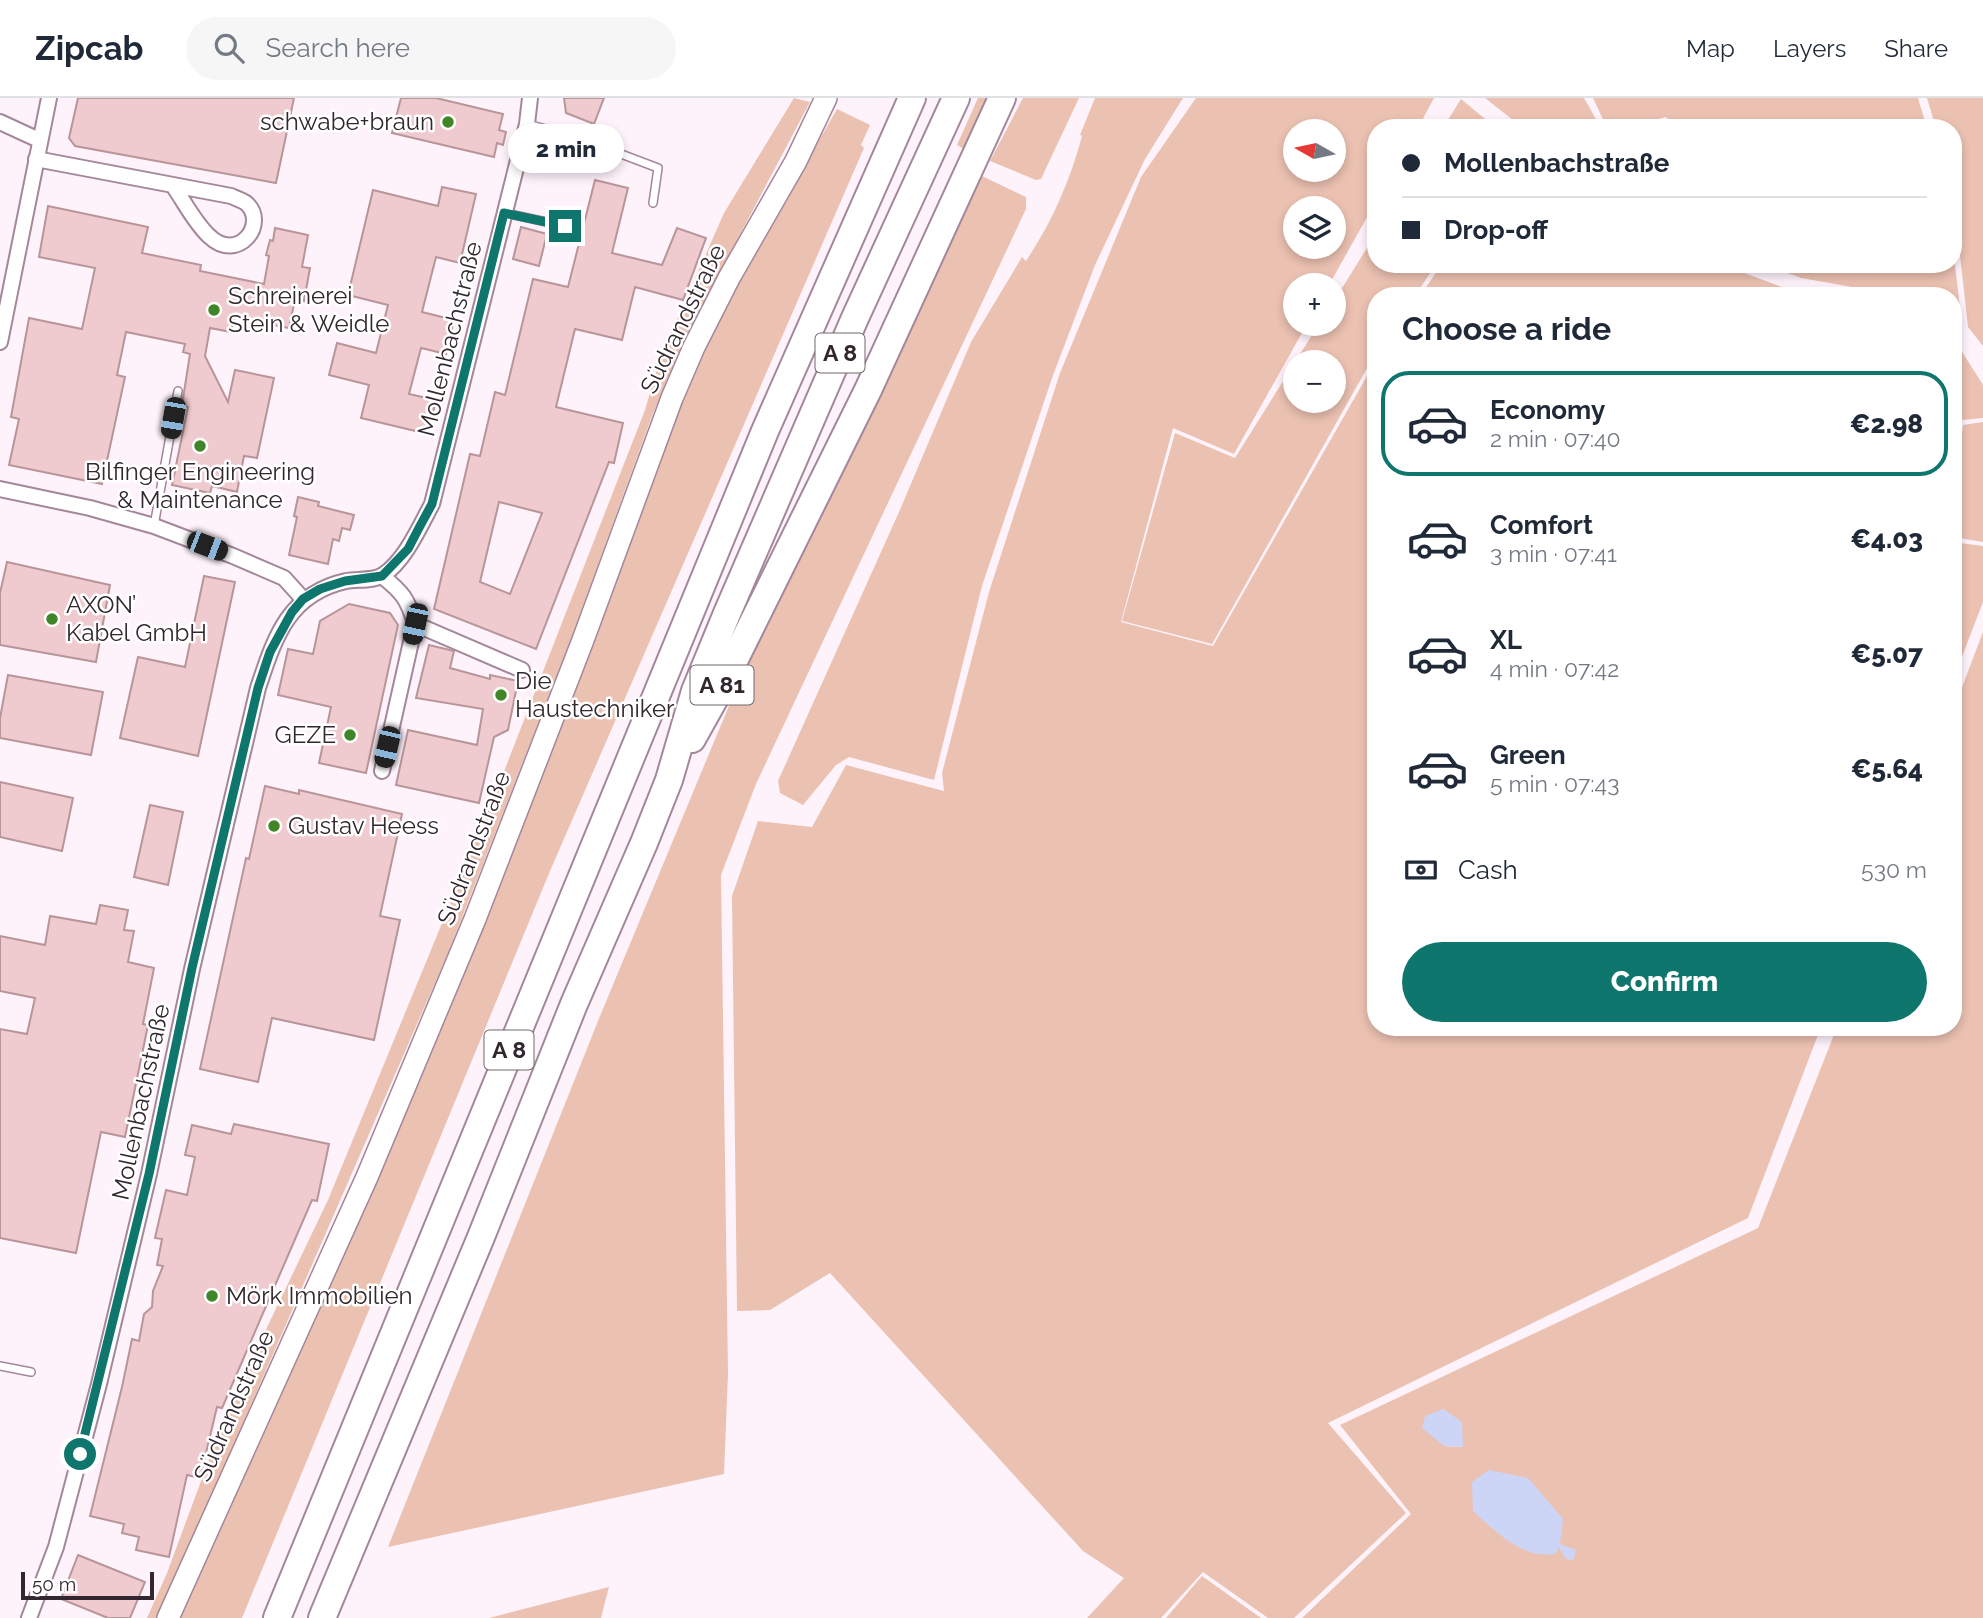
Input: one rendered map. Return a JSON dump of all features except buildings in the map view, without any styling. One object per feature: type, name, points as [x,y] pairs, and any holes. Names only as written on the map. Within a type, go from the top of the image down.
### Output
[{"type":"highway","name":"A 8","points":[[277,1618],[765,431],[912,98]]},
{"type":"highway","name":"A 8","points":[[322,1618],[669,780],[695,691],[728,611],[855,318],[956,98]]},
{"type":"highway","name":"A 81","points":[[669,780],[721,687],[869,390],[1002,98]]},
{"type":"main road","name":"Südrandstraße","points":[[167,1618],[367,1177],[475,919],[583,640],[672,398],[729,278],[796,161],[826,98]]},
{"type":"street","points":[[0,342],[49,98]]},
{"type":"street","name":"Mollenbachstraße","points":[[382,576],[408,549],[432,504],[527,124],[530,98]]},
{"type":"street","points":[[0,122],[39,140]]},
{"type":"street","points":[[36,159],[231,196],[246,203],[251,211],[253,224],[247,240],[236,246],[222,245],[210,237],[174,187]]},
{"type":"street","points":[[0,489],[90,508],[155,526],[284,578],[303,599],[320,589],[345,581],[382,576],[402,593],[410,604],[415,624],[382,771]]},
{"type":"street","name":"Mollenbachstraße","points":[[29,1618],[56,1548],[99,1384],[258,688],[270,652],[292,612],[303,599]]},
{"type":"street","points":[[415,624],[522,670]]},
{"type":"lane","points":[[527,124],[576,137],[658,168],[653,203]]},
{"type":"lane","points":[[504,213],[565,226]]},
{"type":"lane","points":[[155,526],[178,391]]},
{"type":"lane","points":[[0,1366],[31,1372]]},
{"type":"shaded area","points":[[794,98],[810,102],[698,314],[653,413],[567,650],[448,953],[158,1618],[147,1618],[167,1573],[227,1411],[328,1200],[494,797],[645,410],[660,358],[724,213]]},
{"type":"shaded area","points":[[978,98],[987,98],[964,149],[957,145]]},
{"type":"shaded area","points":[[1023,98],[1079,98],[1041,179],[1036,180],[990,161]]},
{"type":"shaded area","points":[[1095,98],[1183,98],[1145,159],[1095,265],[1052,378],[982,586],[934,780],[849,757],[836,765],[803,805],[780,793],[778,781],[899,512],[971,342],[1022,257],[1026,261],[1059,201]]},
{"type":"shaded area","points":[[1196,98],[1434,98],[1423,119],[1367,119],[1367,217],[1346,255],[1346,196],[1283,196],[1283,259],[1344,259],[1336,273],[1283,273],[1283,336],[1300,336],[1292,350],[1283,350],[1283,367],[1234,454],[1173,428],[1121,622],[1213,646],[1367,376],[1367,1036],[1818,1036],[1748,1218],[1328,1423],[1406,1513],[1294,1618],[1268,1618],[1203,1572],[1161,1618],[1087,1618],[1124,1578],[1083,1551],[830,1273],[770,1310],[737,1311],[732,896],[758,821],[812,827],[846,765],[944,791],[942,773],[989,592],[1060,373],[1141,177]]},
{"type":"shaded area","points":[[1485,98],[1584,98],[1596,119],[1512,119]]},
{"type":"shaded area","points":[[1593,98],[1918,98],[1924,119],[1666,117],[1603,119]]},
{"type":"shaded area","points":[[1927,98],[1983,98],[1983,346],[1968,327],[1962,273],[1962,119],[1933,119]]},
{"type":"shaded area","points":[[1461,99],[1485,119],[1449,119]]},
{"type":"shaded area","points":[[837,109],[870,125],[861,145],[864,148],[550,871],[242,1618],[179,1618],[697,364],[743,273]]},
{"type":"shaded area","points":[[982,176],[1026,197],[1026,209],[756,784],[721,875],[728,1374],[724,1474],[388,1547],[600,1016],[748,660],[750,661],[893,370]]},
{"type":"shaded area","points":[[1367,248],[1367,273],[1430,273],[1421,287],[1367,287],[1367,368],[1346,406],[1346,350],[1303,350],[1311,336],[1346,336],[1346,282]]},
{"type":"shaded area","points":[[1436,273],[1744,273],[1782,287],[1426,287]]},
{"type":"shaded area","points":[[1787,273],[1956,273],[1958,287],[1852,287]]},
{"type":"shaded area","points":[[1962,352],[1983,385],[1983,418],[1962,420]]},
{"type":"shaded area","points":[[1283,381],[1283,413],[1342,413],[1212,644],[1122,621],[1175,433],[1235,458]]},
{"type":"shaded area","points":[[1983,422],[1983,542],[1962,538],[1963,425]]},
{"type":"shaded area","points":[[1962,543],[1983,546],[1983,602],[1962,657]]},
{"type":"shaded area","points":[[1983,632],[1983,1618],[1302,1618],[1411,1514],[1340,1425],[1758,1228],[1833,1036],[1962,1036],[1962,687]],"holes":[[[1443,1409],[1461,1422],[1462,1447],[1444,1446]]]},
{"type":"shaded area","points":[[1202,1576],[1261,1618],[1166,1618]]},
{"type":"shaded area","points":[[609,1587],[601,1618],[489,1618]]},
{"type":"water","points":[[1443,1409],[1462,1422],[1463,1447],[1444,1446],[1422,1428],[1425,1416]]},
{"type":"water","points":[[1489,1470],[1528,1478],[1563,1519],[1560,1544],[1576,1550],[1573,1560],[1566,1559],[1559,1548],[1555,1554],[1543,1554],[1521,1548],[1500,1535],[1473,1511],[1472,1482]]},
{"type":"place","name":"schwabe+braun","points":[[448,122]]},
{"type":"place","name":"Schreinerei Stein & Weidle","points":[[214,310]]},
{"type":"place","name":"Bilfinger Engineering & Maintenance","points":[[200,446]]},
{"type":"place","name":"AXON’ Kabel GmbH","points":[[52,619]]},
{"type":"place","name":"Die Haustechniker","points":[[501,695]]},
{"type":"place","name":"GEZE","points":[[350,735]]},
{"type":"place","name":"Gustav Heess","points":[[274,826]]},
{"type":"place","name":"Mörk Immobilien","points":[[212,1296]]},
{"type":"route","points":[[80,1454],[149,1174],[192,968],[258,688],[270,652],[292,612],[303,599],[320,589],[345,581],[382,576],[408,549],[432,504],[504,213],[565,226]]}]
